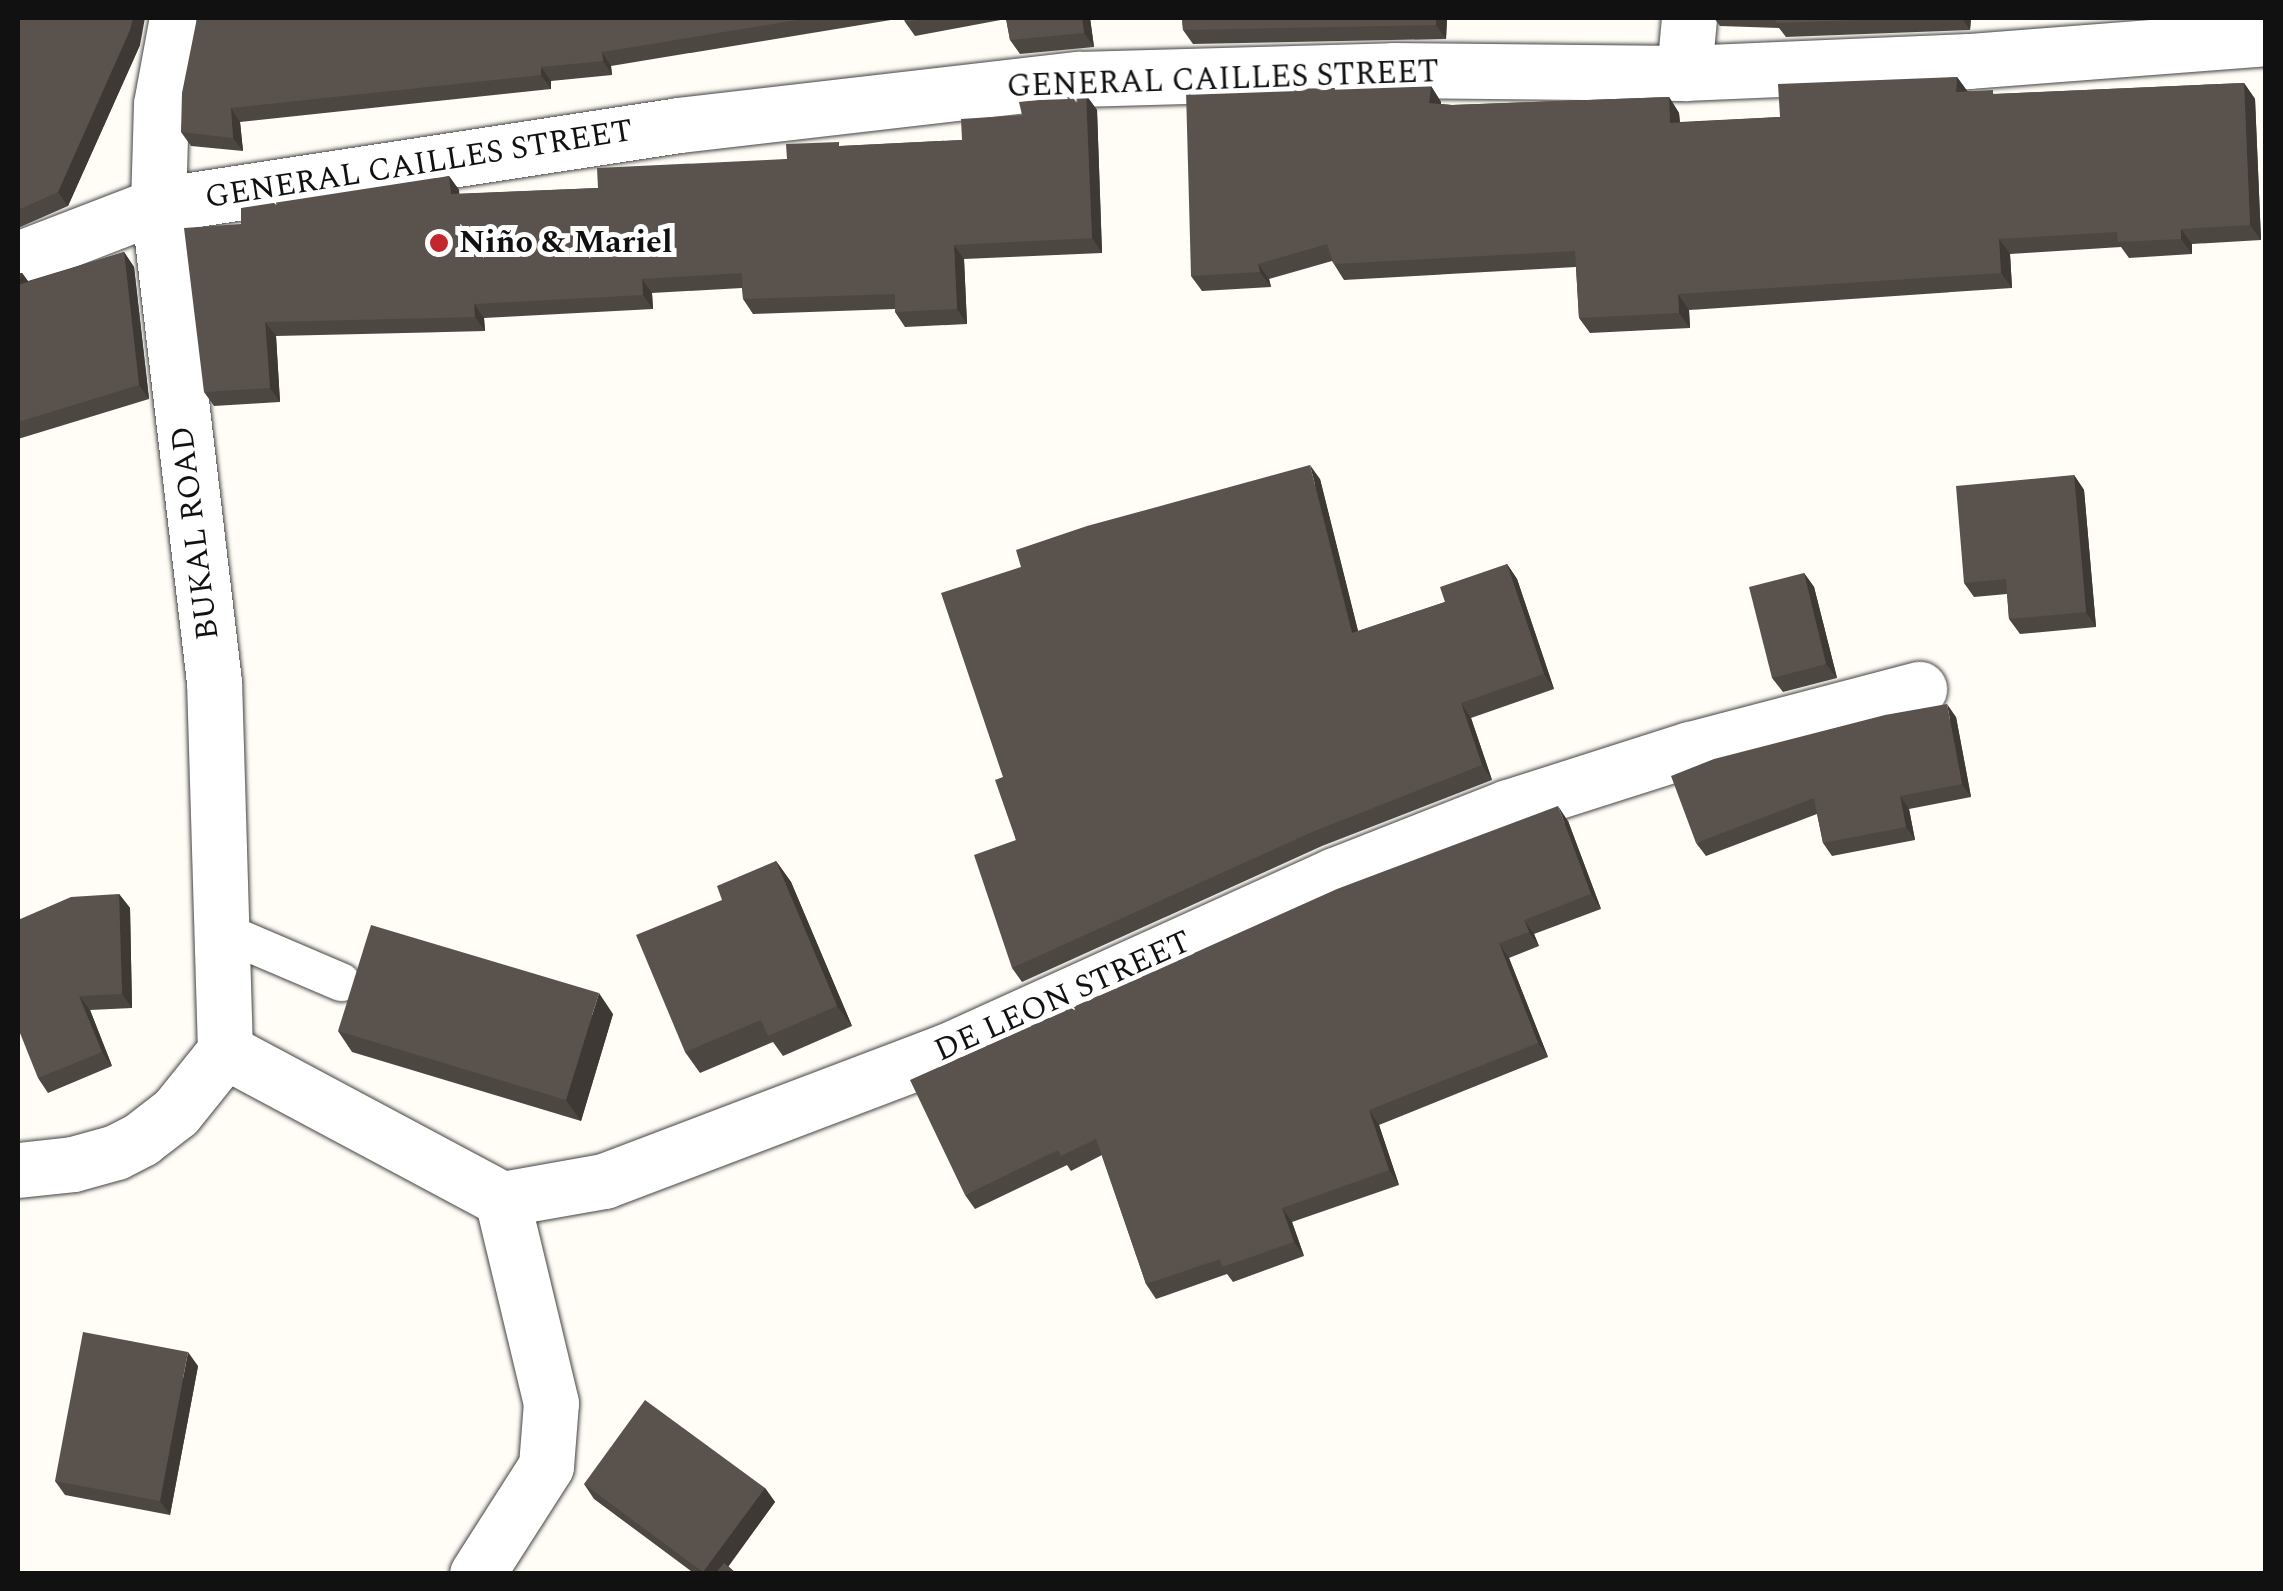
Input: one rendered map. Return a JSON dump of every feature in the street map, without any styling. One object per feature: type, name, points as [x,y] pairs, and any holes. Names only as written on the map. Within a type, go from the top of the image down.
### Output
[{"type":"street","name":"BUKAL ROAD","points":[[176,18],[162,104],[158,206],[214,682],[219,930],[226,1050]]},
{"type":"street","points":[[1684,73],[1689,18]]},
{"type":"street","name":"GENERAL CAILLES STREET","points":[[18,258],[158,206],[679,125],[1078,79],[1394,70],[1684,73],[1969,61],[2266,38]]},
{"type":"street","name":"DE LEON STREET","points":[[502,1199],[604,1181],[950,1050],[1335,875],[1508,806],[1690,749],[1918,689]]},
{"type":"street","points":[[18,1170],[73,1164],[116,1152],[142,1139],[176,1112],[226,1050],[502,1199],[541,1348],[551,1403],[546,1466],[476,1574]]},
{"type":"lane","points":[[219,930],[340,982]]},
{"type":"building","points":[[18,18],[133,18],[58,192],[18,210]]},
{"type":"building","points":[[197,18],[809,18],[602,52],[603,61],[541,67],[541,75],[231,108],[233,138],[181,132],[182,93]]},
{"type":"building","points":[[1006,18],[1082,18],[1084,33],[1010,40]]},
{"type":"building","points":[[1182,18],[1436,18],[1436,25],[1183,30]]},
{"type":"building","points":[[1776,18],[1916,18],[1776,23]]},
{"type":"building","points":[[1957,77],[1956,92],[1993,90],[1993,94],[2244,83],[2250,225],[2181,229],[2181,239],[2118,242],[2117,232],[1999,239],[2001,273],[1678,294],[1679,313],[1579,318],[1575,251],[1334,264],[1327,244],[1258,264],[1260,272],[1191,276],[1186,91],[1431,86],[1429,103],[1452,105],[1669,97],[1670,123],[1780,117],[1778,84]]},
{"type":"building","points":[[1086,95],[1092,238],[954,245],[957,309],[895,312],[895,294],[743,299],[742,273],[642,279],[643,295],[474,304],[475,317],[265,322],[270,388],[204,392],[184,228],[241,224],[241,208],[449,176],[451,194],[598,188],[597,168],[787,159],[786,144],[839,142],[839,146],[962,140],[961,119],[1022,115],[1019,102]]},
{"type":"building","points":[[124,252],[139,385],[18,422],[18,285]]},
{"type":"building","points":[[1310,465],[1352,633],[1445,602],[1440,587],[1507,564],[1544,674],[1461,703],[1482,765],[1312,832],[1012,968],[974,855],[1016,840],[995,780],[1003,777],[941,593],[1021,567],[1016,550],[1087,526]]},
{"type":"building","points":[[2074,475],[2086,612],[2009,619],[2006,579],[1964,583],[1956,486]]},
{"type":"building","points":[[1804,573],[1826,664],[1772,678],[1749,587]]},
{"type":"building","points":[[1947,704],[1962,784],[1900,796],[1906,827],[1823,843],[1814,798],[1696,843],[1671,776],[1714,759],[1885,715]]},
{"type":"building","points":[[1558,806],[1591,894],[1524,920],[1529,932],[1499,943],[1538,1043],[1369,1110],[1389,1170],[1282,1208],[1294,1242],[1222,1267],[1220,1259],[1146,1284],[1096,1139],[1061,1156],[1058,1150],[965,1195],[910,1080],[1337,889]]},
{"type":"building","points":[[776,861],[837,1006],[768,1036],[761,1020],[685,1052],[636,935],[722,900],[717,886]]},
{"type":"building","points":[[119,894],[122,994],[79,996],[102,1052],[38,1078],[18,1028],[18,920],[71,897]]},
{"type":"building","points":[[371,925],[599,993],[566,1100],[338,1031]]},
{"type":"building","points":[[83,1332],[188,1352],[160,1501],[55,1481]]},
{"type":"building","points":[[645,1400],[765,1488],[703,1572],[584,1484]]},
{"type":"building","points":[[724,1563],[737,1574],[715,1574]]},
{"type":"place","name":"Niño & Mariel","points":[[439,243]]}]
